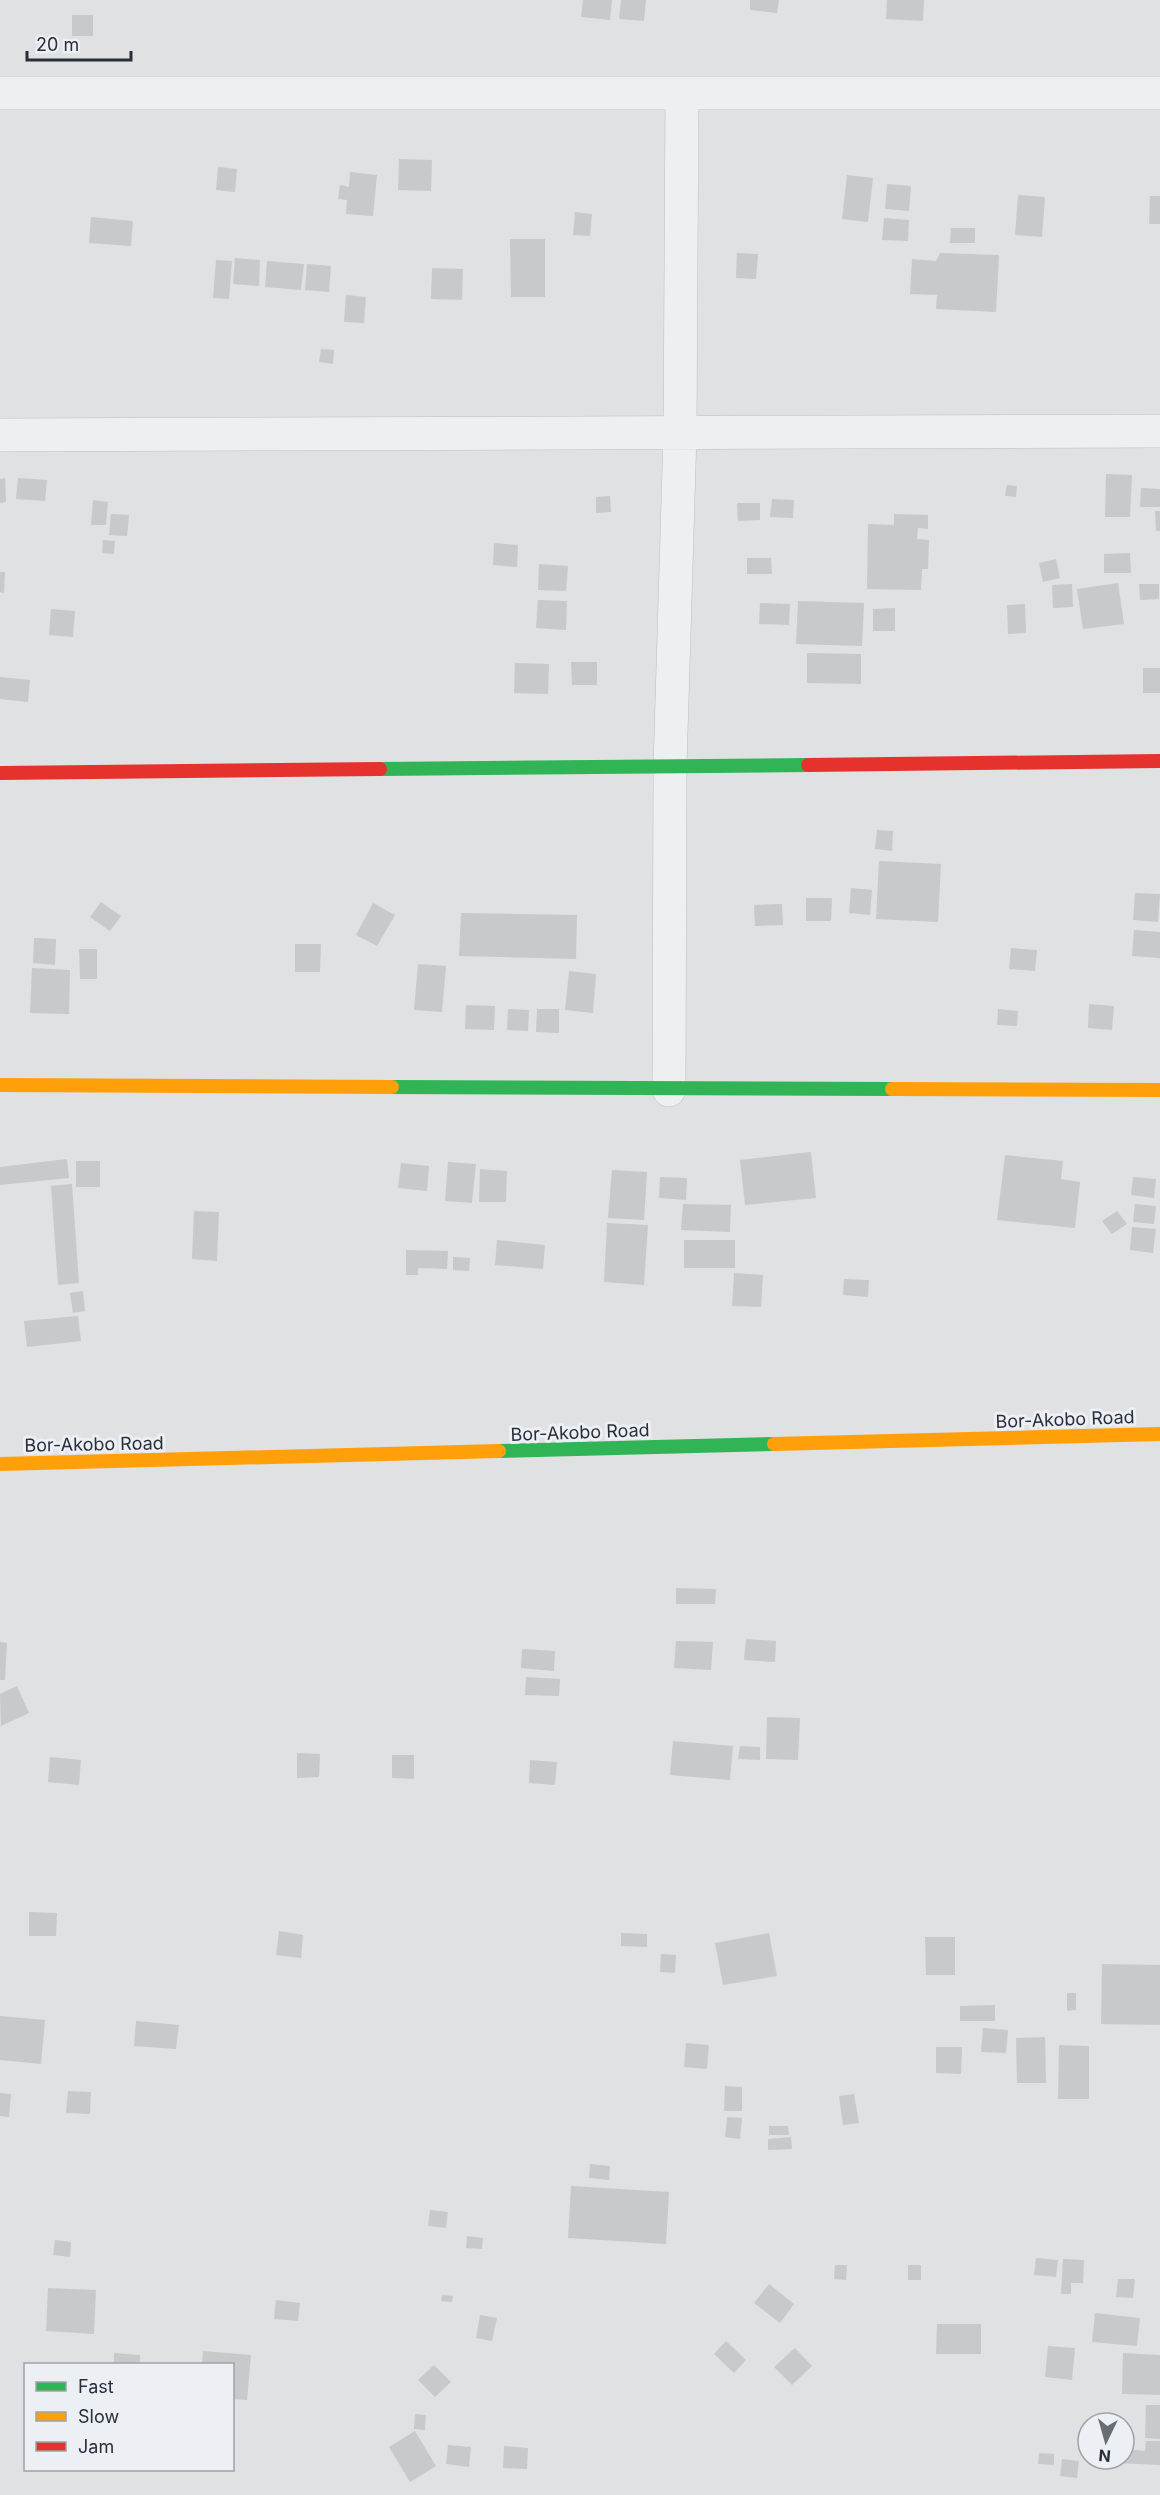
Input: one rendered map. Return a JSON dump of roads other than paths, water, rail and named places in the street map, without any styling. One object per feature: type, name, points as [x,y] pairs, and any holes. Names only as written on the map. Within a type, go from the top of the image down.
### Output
[{"type":"street","points":[[0,93],[1160,93]]},
{"type":"street","points":[[669,1090],[670,767],[680,434],[682,93]]},
{"type":"street","points":[[0,435],[1160,431]]},
{"type":"street","points":[[0,773],[1160,761]]},
{"type":"street","points":[[0,1085],[669,1090],[1160,1090]]},
{"type":"street","name":"Bor-Akobo Road","points":[[0,1464],[1160,1434]]}]
